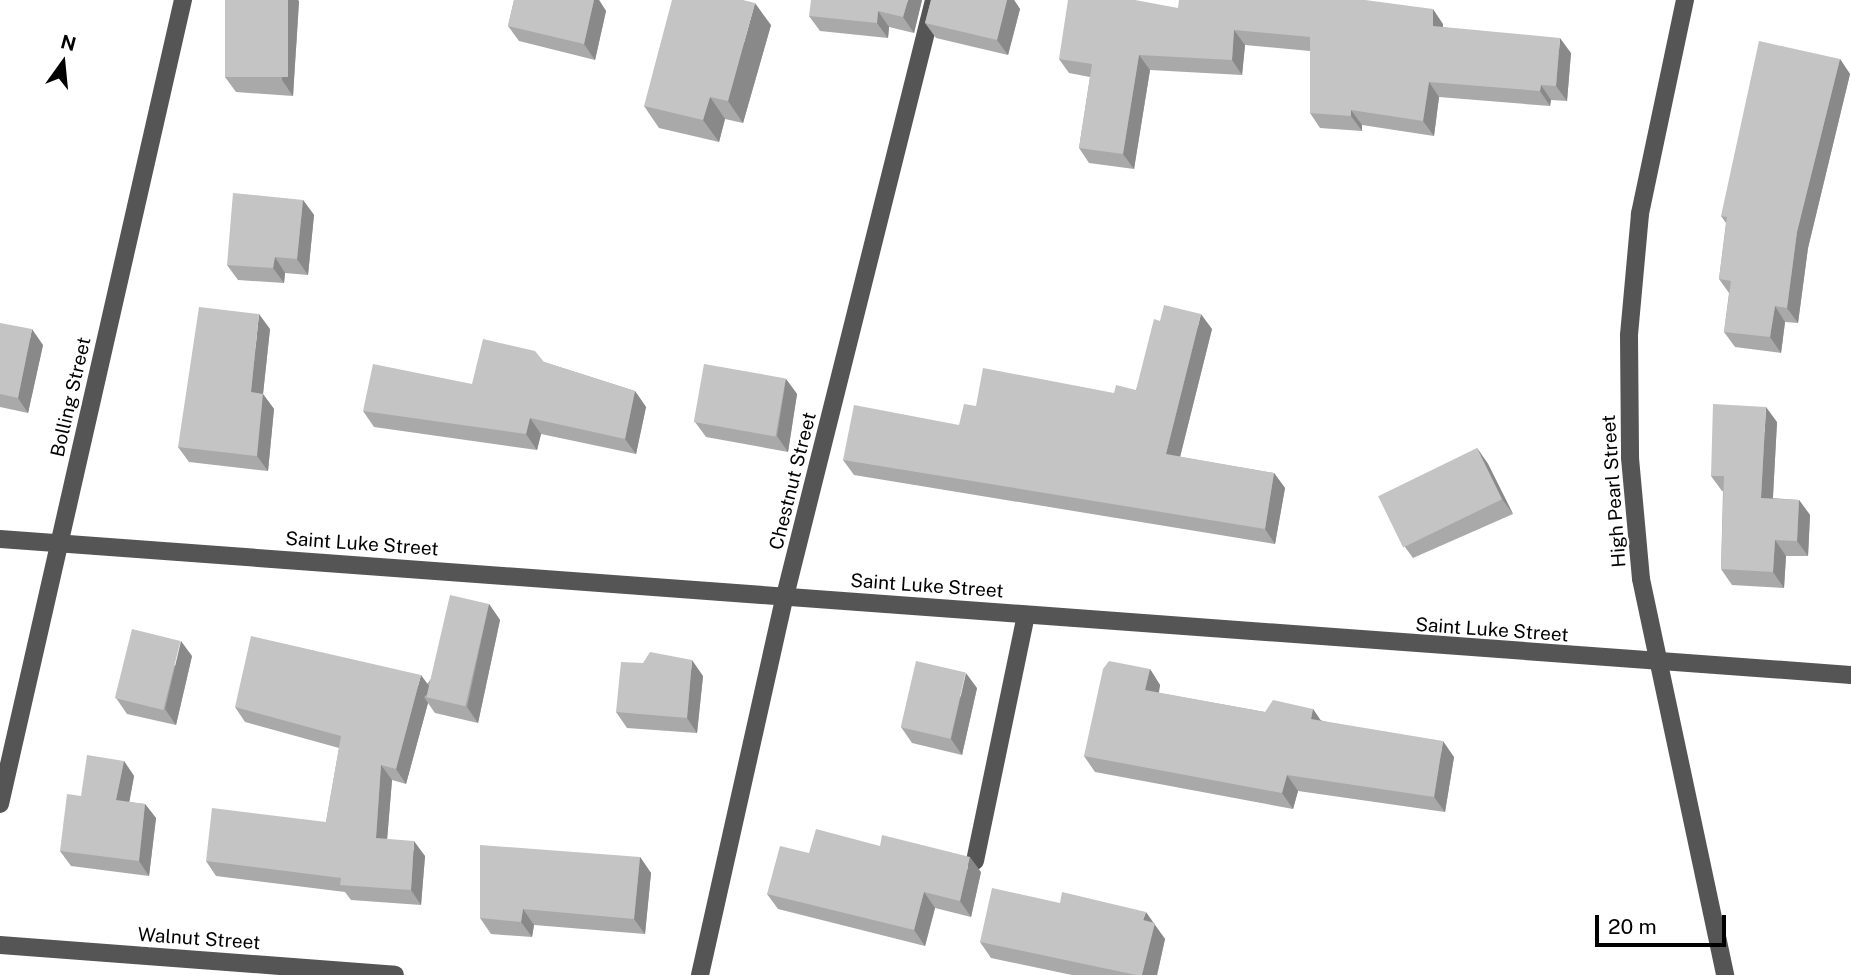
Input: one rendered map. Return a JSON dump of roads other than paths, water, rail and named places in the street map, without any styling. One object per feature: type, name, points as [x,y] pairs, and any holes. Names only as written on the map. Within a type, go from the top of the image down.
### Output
[{"type":"street","name":"Bolling Street","points":[[0,804],[183,0]]},
{"type":"street","name":"Chestnut Street","points":[[700,975],[785,596],[934,0]]},
{"type":"street","name":"High Pearl Street","points":[[1685,0],[1640,214],[1629,336],[1630,457],[1658,662],[1725,975]]},
{"type":"street","name":"Saint Luke Street","points":[[0,539],[1851,675]]},
{"type":"street","points":[[975,861],[1026,614]]},
{"type":"street","name":"Walnut Street","points":[[0,945],[395,975]]}]
